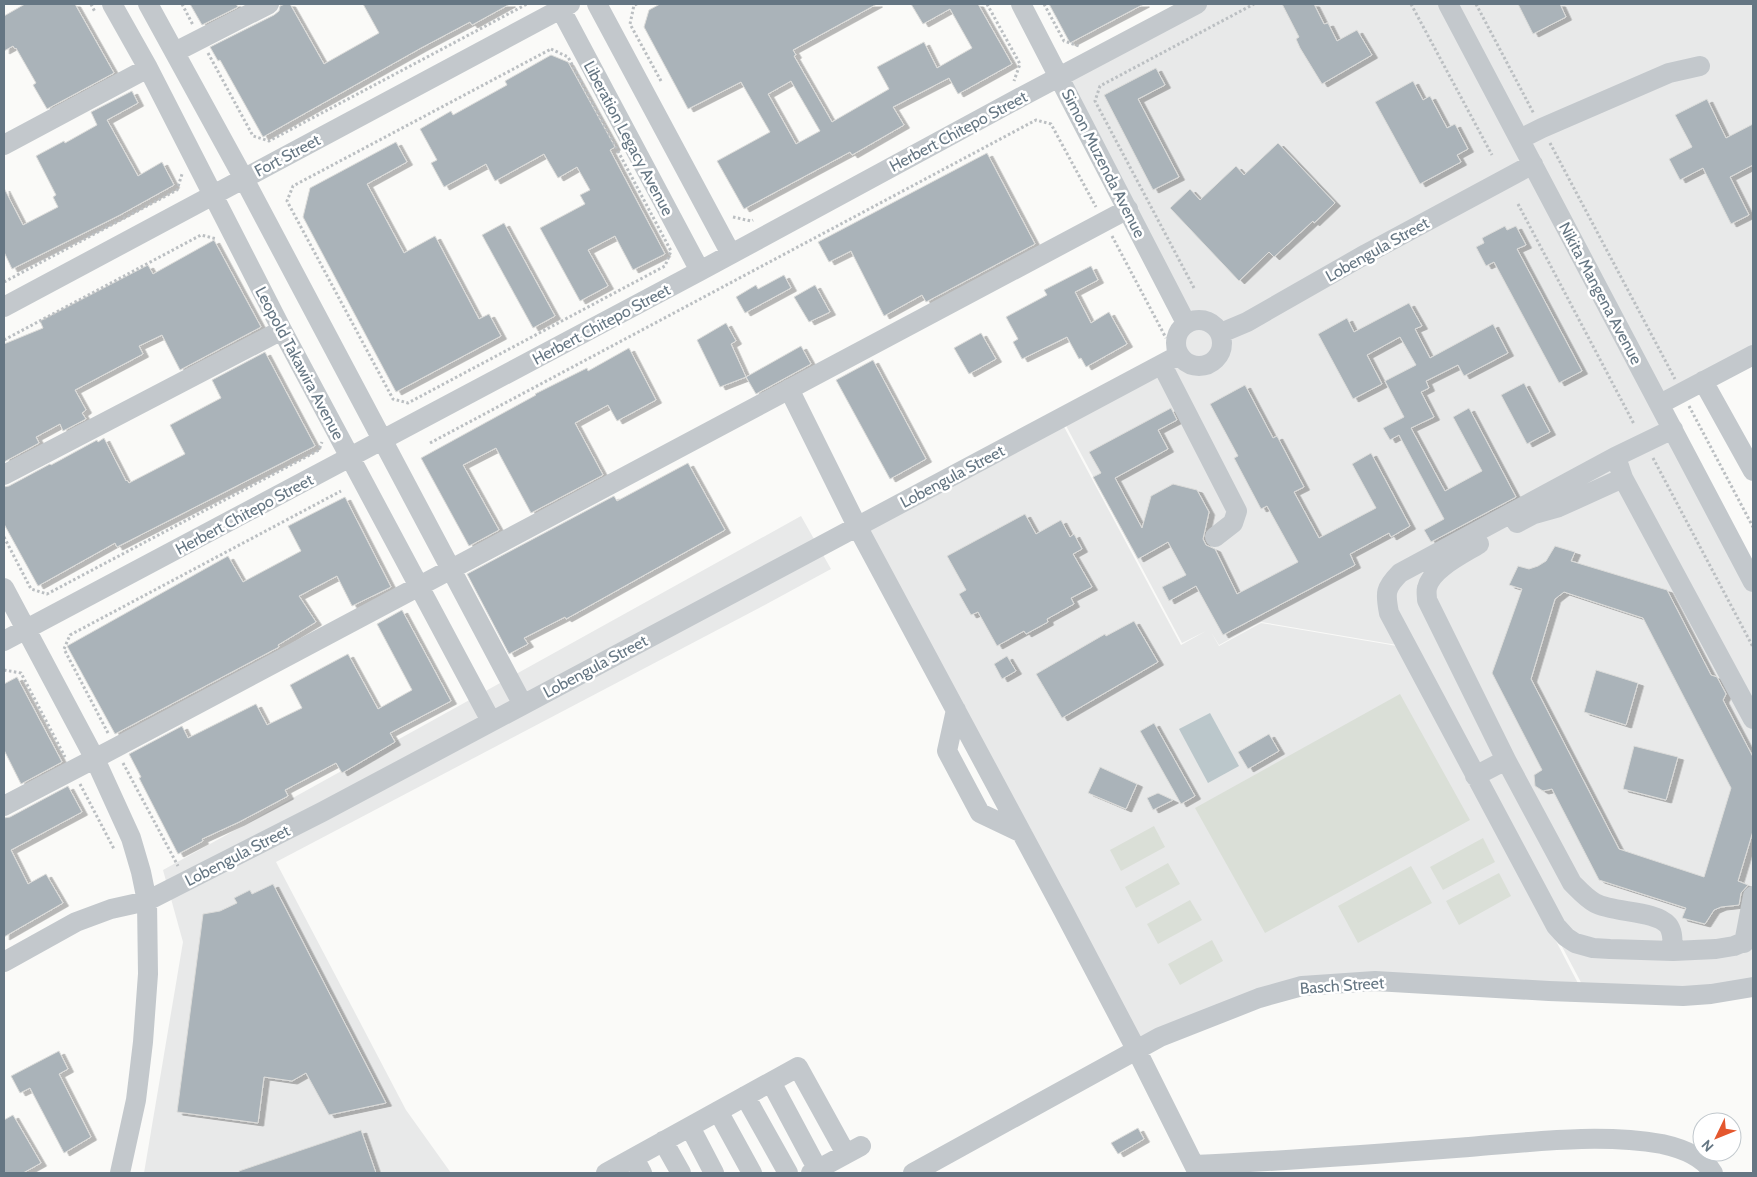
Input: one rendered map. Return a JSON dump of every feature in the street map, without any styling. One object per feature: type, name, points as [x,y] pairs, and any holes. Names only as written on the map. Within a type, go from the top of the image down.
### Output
[{"type":"street","name":"Leopold Takawira Avenue","points":[[112,4],[148,68],[282,330],[491,721]]},
{"type":"street","points":[[148,4],[244,178],[523,704]]},
{"type":"street","points":[[175,52],[269,4]]},
{"type":"street","points":[[597,4],[731,254]]},
{"type":"street","name":"Simon Muzenda Avenue","points":[[1022,4],[1186,323]]},
{"type":"street","name":"Herbert Chitepo Street","points":[[4,641],[350,458],[1197,4]]},
{"type":"street","name":"Nikita Mangena Avenue","points":[[1448,4],[1753,582]]},
{"type":"street","name":"Fort Street","points":[[4,307],[563,5]]},
{"type":"street","name":"Liberation Legacy Avenue","points":[[563,5],[700,271]]},
{"type":"street","points":[[1520,139],[1669,72],[1700,66]]},
{"type":"street","points":[[4,145],[148,68]]},
{"type":"street","name":"Lobengula Street","points":[[1221,333],[1247,322],[1366,254],[1533,164]]},
{"type":"street","points":[[4,806],[1128,209]]},
{"type":"street","points":[[1171,360],[1186,362],[1196,366],[1206,366],[1215,361],[1221,353],[1223,343],[1221,333],[1215,325],[1206,320],[1186,323],[1176,338],[1176,347],[1171,360],[1237,511],[1233,523],[1215,537]]},
{"type":"street","points":[[4,475],[282,330]]},
{"type":"street","points":[[1660,404],[1753,355]]},
{"type":"street","name":"Lobengula Street","points":[[4,962],[76,922],[111,910],[147,901],[322,812],[1171,360]]},
{"type":"street","points":[[1702,381],[1753,471]]},
{"type":"street","points":[[789,389],[857,526],[1136,1049],[1196,1169],[1264,1162],[1575,1139],[1636,1141],[1680,1149],[1708,1166],[1713,1173]]},
{"type":"street","points":[[1673,429],[1615,457],[1400,573],[1390,583],[1385,595],[1389,613],[1475,776],[1556,926],[1566,937],[1575,944],[1593,948],[1673,951],[1716,949],[1749,940],[1753,896]]},
{"type":"street","points":[[1615,457],[1623,478],[1753,719]]},
{"type":"street","points":[[1623,478],[1559,507],[1534,514],[1494,534],[1433,576],[1427,587],[1427,600],[1506,760],[1572,883],[1595,903],[1658,918],[1667,925],[1672,933],[1673,951]]},
{"type":"street","points":[[4,588],[95,759],[131,838],[147,901],[148,974],[143,1042],[136,1100],[120,1173]]},
{"type":"street","points":[[956,710],[947,751],[980,813],[1022,833]]},
{"type":"street","points":[[1475,776],[1506,760]]},
{"type":"street","name":"Basch Street","points":[[913,1173],[1160,1037],[1259,998],[1302,986],[1375,981],[1683,996],[1712,994],[1753,987]]},
{"type":"street","points":[[608,1173],[638,1166],[663,1141],[798,1067],[854,1150],[815,1172],[771,1082]]},
{"type":"street","points":[[745,1096],[788,1173]]},
{"type":"street","points":[[718,1111],[752,1173]]},
{"type":"street","points":[[690,1127],[714,1173]]},
{"type":"street","points":[[663,1141],[680,1173]]},
{"type":"path","points":[[91,4],[99,20]]},
{"type":"path","points":[[182,4],[253,136],[269,141],[527,4]]},
{"type":"path","points":[[636,4],[634,5],[630,24],[662,83]]},
{"type":"path","points":[[987,4],[1020,64],[1015,81],[1006,86]]},
{"type":"path","points":[[1044,4],[1064,41],[1080,47]]},
{"type":"path","points":[[1194,288],[1095,101],[1100,86],[1254,4]]},
{"type":"path","points":[[1411,4],[1492,155]]},
{"type":"path","points":[[1476,4],[1753,527]]},
{"type":"path","points":[[551,49],[568,57],[671,251],[665,266],[408,403],[394,399],[288,201],[294,186],[551,49]]},
{"type":"path","points":[[430,443],[1036,120],[1051,124],[1166,338]]},
{"type":"path","points":[[4,282],[177,190],[182,173]]},
{"type":"path","points":[[1518,204],[1634,424]]},
{"type":"path","points":[[729,210],[733,219],[750,221],[759,217]]},
{"type":"path","points":[[4,340],[201,235],[218,239],[222,247]]},
{"type":"path","points":[[4,537],[32,589],[47,594],[319,450],[324,436]]},
{"type":"path","points":[[1653,458],[1753,647]]},
{"type":"path","points":[[179,869],[64,649],[70,635],[341,491]]},
{"type":"shaded area","points":[[1199,4],[1753,4],[1753,352],[1657,403],[1753,587],[1753,984],[1585,990],[1403,646],[1261,622],[1219,645],[1211,632],[1219,646],[1261,623],[1403,647],[1581,989],[1300,984],[1138,1042],[863,527],[1062,423],[1181,645],[1206,631],[1182,643],[1063,420],[1178,346],[1182,330],[1062,75]]},
{"type":"shaded area","points":[[801,516],[831,569],[276,862],[406,1110],[451,1173],[144,1173],[183,942],[163,870]]},
{"type":"shaded area","points":[[1400,694],[1470,820],[1265,933],[1195,808]]},
{"type":"shaded area","points":[[1210,713],[1239,766],[1208,783],[1179,729]]},
{"type":"shaded area","points":[[1154,826],[1165,847],[1121,871],[1110,850]]},
{"type":"shaded area","points":[[1483,838],[1495,862],[1443,890],[1430,867]]},
{"type":"shaded area","points":[[1168,863],[1180,884],[1136,908],[1125,887]]},
{"type":"shaded area","points":[[1411,866],[1432,903],[1358,943],[1338,906]]},
{"type":"shaded area","points":[[1499,873],[1511,896],[1459,925],[1446,901]]},
{"type":"shaded area","points":[[1190,900],[1202,920],[1158,944],[1147,924]]},
{"type":"shaded area","points":[[1212,940],[1223,961],[1180,985],[1168,964]]},
{"type":"building","points":[[25,4],[75,4],[114,73],[47,109],[33,85],[36,83],[16,48],[13,46],[4,51],[4,16]]},
{"type":"building","points":[[190,4],[236,4],[238,7],[202,25]]},
{"type":"building","points":[[290,4],[324,64],[379,33],[363,4],[510,4],[472,25],[470,22],[421,48],[263,137],[220,60],[218,61],[210,47],[274,15],[279,11],[280,6]]},
{"type":"building","points":[[660,4],[877,4],[793,50],[796,55],[794,56],[832,122],[889,89],[877,67],[924,42],[937,68],[972,48],[950,9],[923,24],[911,4],[978,4],[1012,64],[958,94],[949,78],[893,107],[904,125],[852,155],[850,152],[744,209],[717,161],[770,132],[741,82],[688,109],[644,27],[649,10]],"holes":[[[791,81],[820,131],[796,144],[768,94]]]},
{"type":"building","points":[[1049,4],[1144,4],[1070,43]]},
{"type":"building","points":[[1282,4],[1314,4],[1324,24],[1328,23],[1337,41],[1357,30],[1372,55],[1322,84],[1300,48],[1296,39],[1299,37]]},
{"type":"building","points":[[1518,4],[1560,4],[1566,17],[1533,34]]},
{"type":"building","points":[[551,55],[568,62],[615,147],[610,150],[665,254],[633,270],[615,236],[588,250],[608,286],[580,301],[540,228],[585,204],[580,195],[590,190],[577,167],[558,178],[544,154],[495,181],[486,164],[444,187],[431,163],[437,160],[420,129],[451,111],[453,115],[507,85],[505,81]]},
{"type":"building","points":[[1156,68],[1165,85],[1138,99],[1179,177],[1153,190],[1104,95]]},
{"type":"building","points":[[1413,81],[1423,100],[1430,96],[1447,128],[1455,124],[1468,149],[1457,155],[1461,162],[1420,184],[1375,102]]},
{"type":"building","points":[[132,91],[138,103],[107,120],[138,176],[162,162],[174,185],[120,215],[12,269],[4,252],[4,188],[23,225],[58,207],[53,197],[56,195],[36,156],[64,141],[65,143],[97,125],[91,112]]},
{"type":"building","points":[[1707,99],[1726,138],[1753,124],[1753,165],[1730,177],[1749,215],[1731,224],[1703,168],[1680,180],[1669,159],[1692,147],[1675,115]]},
{"type":"building","points":[[396,142],[407,162],[367,184],[404,253],[435,236],[479,319],[489,314],[501,336],[396,392],[303,217],[310,188]]},
{"type":"building","points":[[1278,143],[1335,203],[1274,257],[1269,252],[1239,281],[1170,208],[1190,189],[1200,200],[1236,166],[1244,175]]},
{"type":"building","points":[[987,153],[1035,244],[926,302],[922,295],[884,316],[851,251],[829,262],[818,242]]},
{"type":"building","points":[[504,223],[555,316],[533,328],[482,235]]},
{"type":"building","points":[[1505,226],[1507,230],[1516,226],[1526,245],[1517,249],[1582,371],[1559,383],[1494,262],[1486,266],[1476,247],[1484,243],[1482,238]]},
{"type":"building","points":[[214,240],[261,327],[180,370],[162,335],[139,346],[143,354],[75,390],[86,410],[82,413],[86,419],[63,431],[60,424],[36,437],[39,443],[4,462],[4,344],[43,328],[40,321],[148,265],[153,274]]},
{"type":"building","points":[[1091,266],[1098,280],[1075,292],[1091,323],[1109,312],[1127,344],[1086,367],[1081,358],[1079,359],[1067,337],[1022,359],[1013,342],[1018,339],[1006,317],[1047,295],[1044,290]]},
{"type":"building","points":[[784,275],[791,288],[745,313],[736,297],[756,285],[758,289]]},
{"type":"building","points":[[815,285],[830,312],[809,322],[794,297]]},
{"type":"building","points":[[1409,303],[1422,326],[1415,329],[1430,358],[1493,324],[1508,353],[1464,376],[1458,365],[1426,381],[1429,388],[1421,392],[1434,417],[1411,428],[1445,491],[1482,471],[1453,417],[1469,408],[1516,497],[1431,542],[1424,530],[1444,519],[1399,435],[1390,440],[1383,428],[1404,417],[1385,381],[1416,365],[1400,337],[1367,355],[1382,384],[1353,399],[1318,334],[1347,318],[1354,332]]},
{"type":"building","points":[[726,323],[736,341],[731,344],[746,377],[720,387],[697,340]]},
{"type":"building","points":[[981,333],[996,359],[969,374],[954,348]]},
{"type":"building","points":[[801,346],[811,364],[756,394],[746,377]]},
{"type":"building","points":[[629,348],[656,400],[617,421],[608,405],[575,423],[603,475],[531,513],[496,448],[463,465],[499,530],[469,546],[421,458],[535,394],[587,368],[588,371]]},
{"type":"building","points":[[265,352],[315,446],[117,547],[115,543],[38,586],[4,524],[4,487],[104,438],[126,481],[129,483],[185,454],[170,425],[221,398],[212,380]]},
{"type":"building","points":[[873,360],[926,459],[890,479],[836,380]]},
{"type":"building","points":[[1524,383],[1550,432],[1527,444],[1501,395]]},
{"type":"building","points":[[1245,385],[1273,438],[1277,436],[1304,487],[1294,492],[1319,538],[1376,508],[1352,464],[1371,453],[1410,526],[1391,537],[1389,533],[1350,554],[1355,565],[1223,635],[1196,586],[1169,601],[1162,587],[1186,575],[1168,542],[1138,559],[1093,477],[1101,473],[1089,452],[1171,408],[1177,420],[1158,430],[1168,449],[1115,478],[1142,528],[1151,496],[1173,484],[1197,490],[1209,512],[1203,539],[1206,545],[1215,549],[1237,594],[1298,562],[1267,506],[1261,509],[1234,458],[1238,456],[1210,404]]},
{"type":"building","points":[[688,463],[725,530],[566,619],[565,617],[524,638],[528,644],[509,654],[467,574],[614,496],[617,501]]},
{"type":"building","points":[[345,497],[391,587],[352,606],[337,576],[299,596],[316,622],[278,645],[279,647],[115,734],[67,646],[228,556],[243,582],[301,551],[288,526]]},
{"type":"building","points":[[1025,514],[1036,534],[1061,520],[1070,537],[1074,534],[1082,549],[1073,554],[1092,587],[1071,598],[1074,604],[1047,619],[1048,622],[1026,634],[1024,631],[997,646],[978,612],[971,615],[959,594],[966,590],[947,556]]},
{"type":"building","points":[[1555,546],[1575,552],[1571,561],[1667,590],[1711,675],[1717,677],[1726,694],[1723,700],[1753,757],[1753,831],[1738,881],[1748,885],[1741,893],[1739,905],[1721,907],[1714,910],[1705,924],[1682,918],[1686,908],[1599,880],[1552,789],[1543,791],[1535,786],[1534,775],[1542,770],[1492,673],[1522,589],[1509,585],[1518,566],[1529,569],[1546,561]],"holes":[[[1564,592],[1643,618],[1731,788],[1704,877],[1619,849],[1531,679],[1555,599]]]},
{"type":"building","points":[[402,610],[451,701],[390,733],[395,742],[342,773],[336,763],[285,790],[288,796],[202,839],[203,841],[178,854],[139,778],[141,777],[129,754],[182,726],[188,738],[256,704],[267,725],[302,708],[290,685],[348,654],[378,709],[412,690],[377,624]]},
{"type":"building","points":[[1134,621],[1158,662],[1062,718],[1036,674],[1105,634],[1106,636]]},
{"type":"building","points":[[1007,656],[1016,671],[1002,679],[994,664]]},
{"type":"building","points":[[1596,670],[1638,683],[1626,725],[1584,712]]},
{"type":"building","points":[[17,677],[62,762],[21,784],[4,750],[4,684]]},
{"type":"building","points":[[1154,723],[1195,796],[1181,804],[1140,731]]},
{"type":"building","points":[[1269,734],[1279,751],[1248,769],[1238,752]]},
{"type":"building","points":[[1634,746],[1678,757],[1666,800],[1623,789]]},
{"type":"building","points":[[1100,767],[1137,784],[1126,809],[1088,793]]},
{"type":"building","points":[[68,786],[82,812],[11,850],[28,884],[46,874],[63,903],[4,937],[4,818],[10,817]]},
{"type":"building","points":[[1158,793],[1173,800],[1153,810],[1147,798]]},
{"type":"building","points":[[273,884],[386,1103],[329,1115],[306,1073],[292,1081],[264,1077],[258,1123],[177,1112],[203,914],[220,911],[237,903],[234,898],[250,890],[252,894]]},
{"type":"building","points":[[59,1051],[68,1069],[59,1074],[91,1137],[64,1153],[30,1088],[20,1093],[11,1076]]},
{"type":"building","points":[[13,1115],[41,1163],[23,1173],[4,1173],[4,1120]]},
{"type":"building","points":[[1138,1128],[1144,1139],[1118,1154],[1111,1143]]},
{"type":"building","points":[[361,1130],[376,1173],[239,1173],[239,1171]]}]
